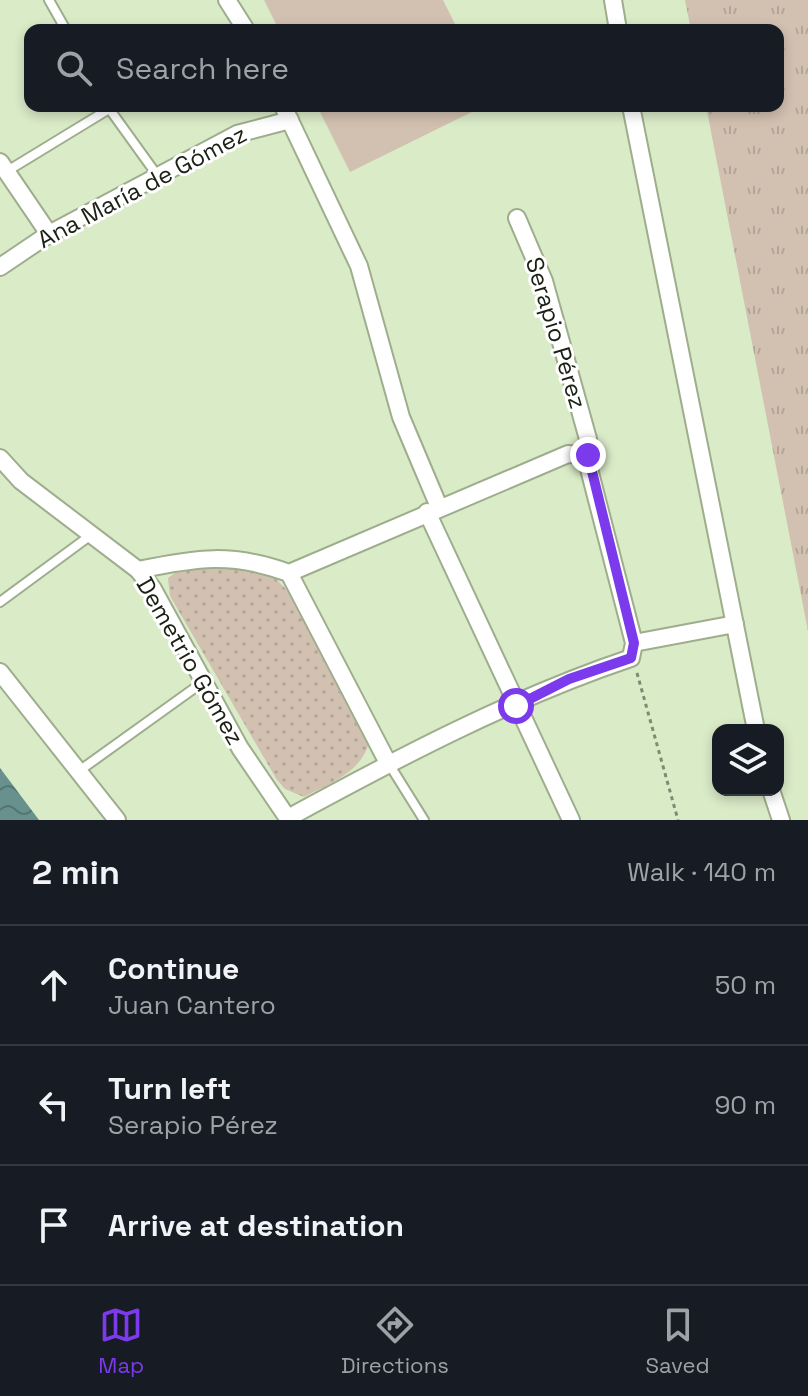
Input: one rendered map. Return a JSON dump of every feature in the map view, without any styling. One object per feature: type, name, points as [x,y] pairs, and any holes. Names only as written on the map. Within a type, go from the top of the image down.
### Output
[{"type":"street","points":[[227,0],[242,24]]},
{"type":"street","points":[[613,0],[617,24]]},
{"type":"street","points":[[632,112],[650,215],[755,724]]},
{"type":"street","points":[[286,113],[359,266],[394,394],[433,510],[516,706],[571,820]]},
{"type":"street","name":"Ana María de Gómez","points":[[0,267],[49,234],[157,175],[286,113]]},
{"type":"street","points":[[2,170],[49,234]]},
{"type":"street","name":"Serapio Pérez","points":[[517,218],[544,281],[588,439],[588,455],[632,650]]},
{"type":"street","points":[[138,570],[192,559],[226,557],[249,559],[289,573],[568,454],[588,455]]},
{"type":"street","name":"Demetrio Gómez","points":[[0,458],[21,481],[138,570],[153,589],[240,748],[289,819]]},
{"type":"street","points":[[289,573],[388,763]]},
{"type":"street","points":[[289,819],[388,763],[632,650],[735,624]]},
{"type":"street","points":[[0,672],[117,820]]},
{"type":"street","points":[[773,796],[781,820]]},
{"type":"lane","points":[[49,0],[63,24]]},
{"type":"lane","points":[[2,170],[101,112]]},
{"type":"lane","points":[[111,112],[157,175]]},
{"type":"lane","points":[[0,602],[91,535]]},
{"type":"lane","points":[[79,771],[203,682]]},
{"type":"lane","points":[[388,763],[424,820]]},
{"type":"path","points":[[632,650],[678,820]]},
{"type":"green space","points":[[264,0],[443,0],[455,24],[276,24]]},
{"type":"green space","points":[[685,0],[808,0],[808,631],[707,112],[784,112],[784,24],[690,24]]},
{"type":"green space","points":[[320,112],[472,112],[350,172]]},
{"type":"green space","points":[[225,564],[272,575],[287,590],[368,746],[350,771],[304,797],[285,789],[277,780],[170,596],[168,578],[175,573]]},
{"type":"water","points":[[0,768],[39,820],[0,820]]},
{"type":"route","points":[[516,706],[569,679],[631,658],[634,643],[588,455]]}]
